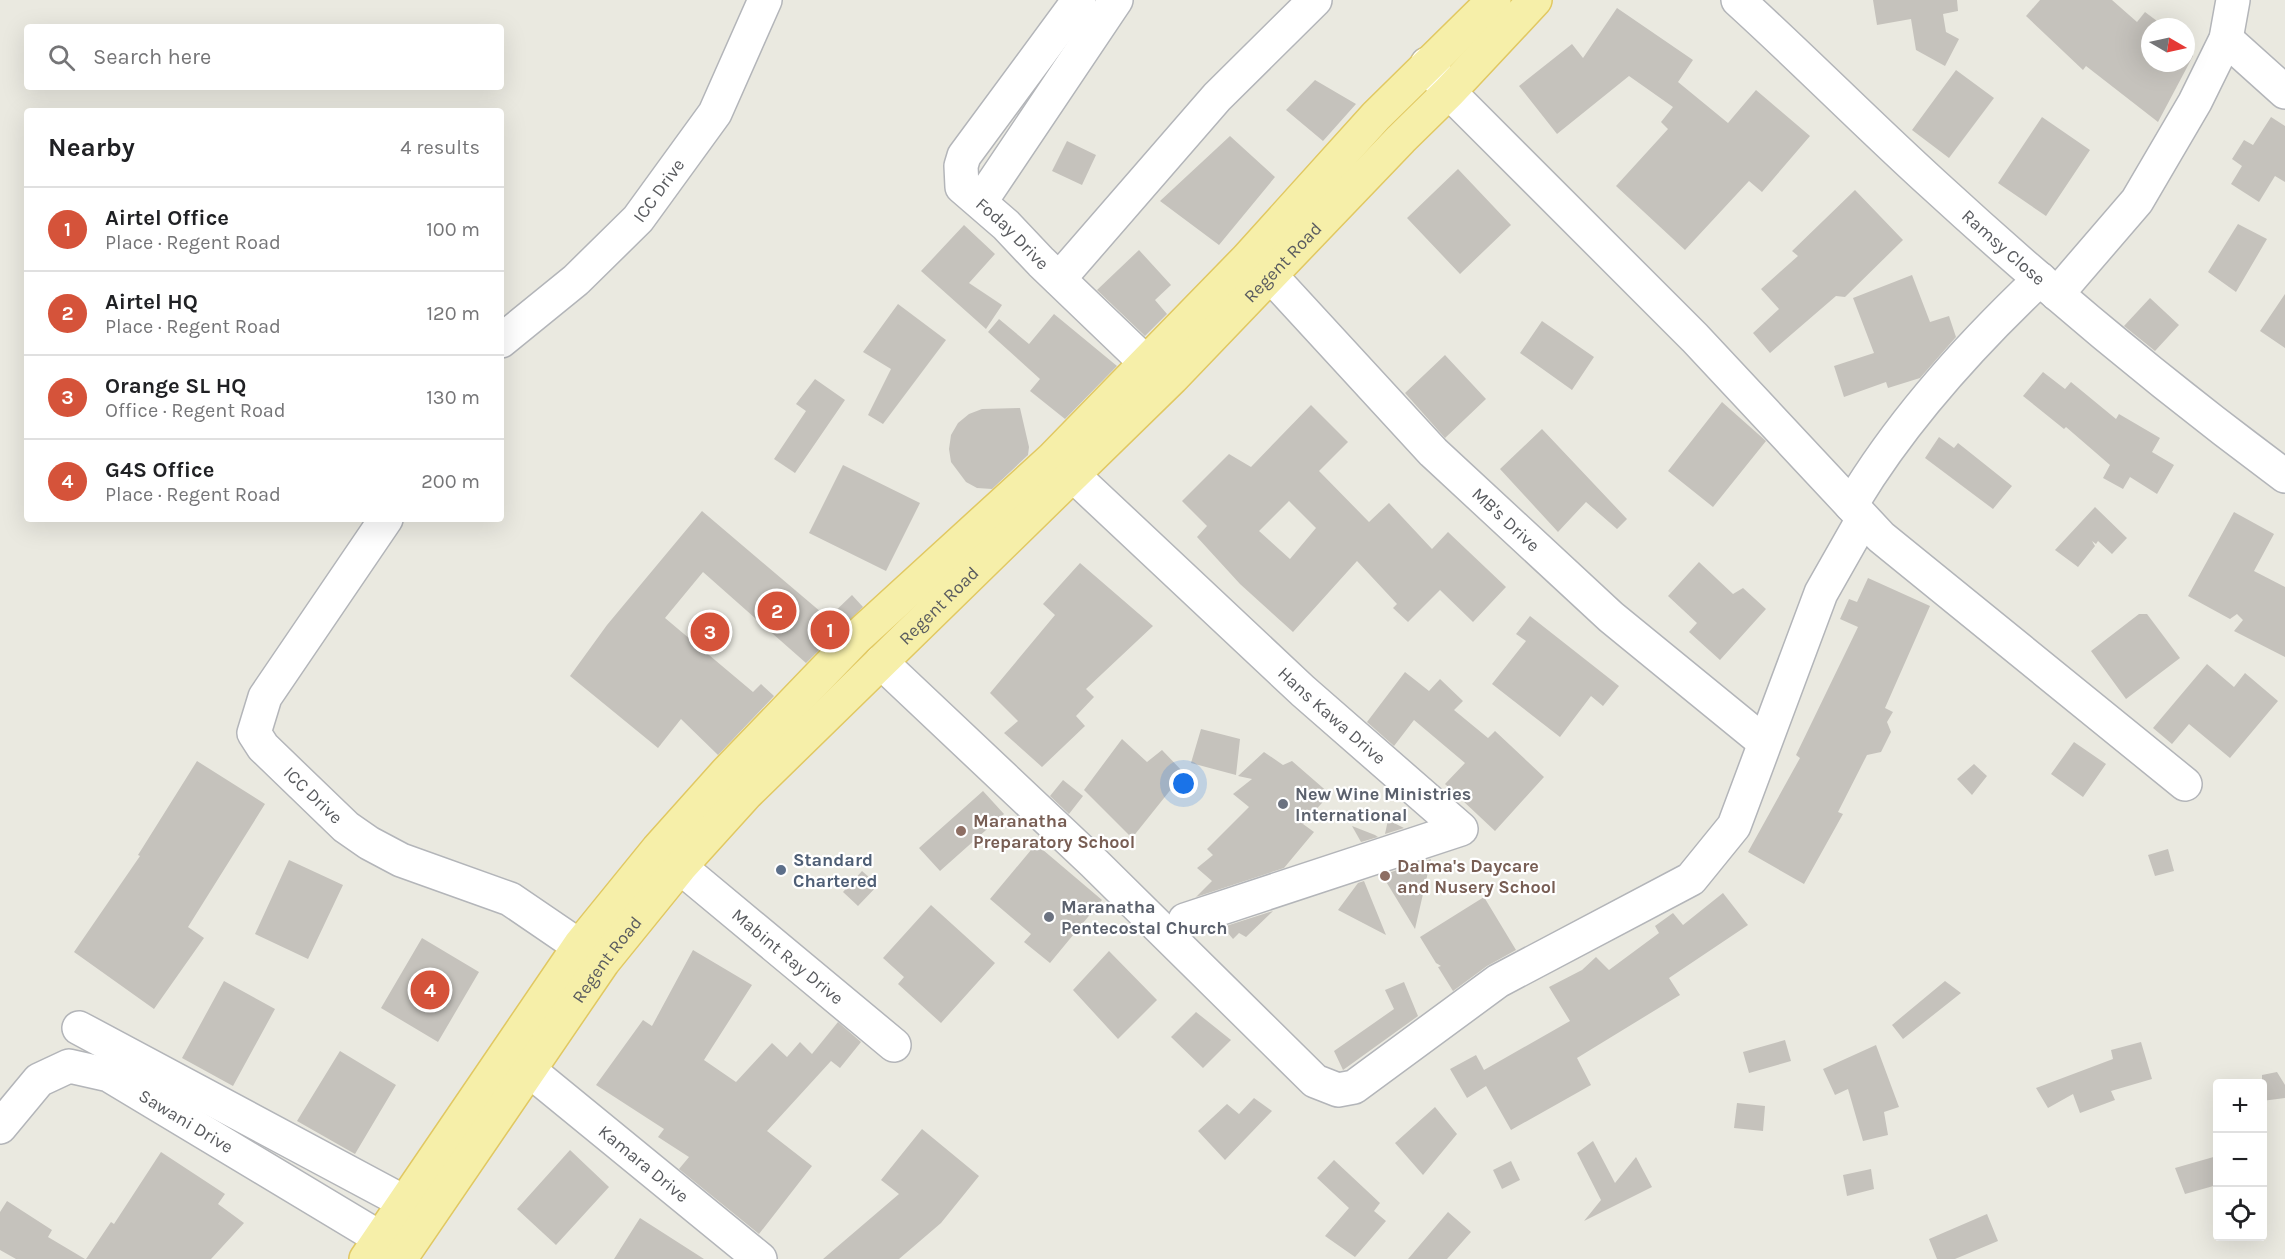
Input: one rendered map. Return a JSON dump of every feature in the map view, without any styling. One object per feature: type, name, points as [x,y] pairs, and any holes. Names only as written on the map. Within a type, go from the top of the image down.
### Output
[{"type":"main road","name":"Regent Road","points":[[392,1254],[404,1202],[591,953],[658,849],[757,761],[881,662],[1074,476],[1247,259],[1427,64],[1494,0]]},
{"type":"main road","name":"Regent Road","points":[[392,1254],[529,1070],[591,953],[680,867],[757,761],[856,638],[1052,459],[1157,373],[1270,275],[1449,92],[1534,0]]},
{"type":"street","name":"ICC Drive","points":[[504,339],[576,280],[638,219],[715,113],[765,0]]},
{"type":"street","points":[[981,201],[962,187],[961,166],[964,156],[1079,0]]},
{"type":"street","name":"Foday Drive","points":[[1116,0],[981,201],[1157,373]]},
{"type":"street","points":[[1059,279],[1217,97],[1315,0]]},
{"type":"street","name":"Ramsy Close","points":[[1738,0],[1931,183],[2049,287],[2150,371],[2285,476]]},
{"type":"street","points":[[881,662],[1094,863],[1315,1081],[1338,1090],[1354,1086],[1497,981],[1691,879],[1734,826],[1821,593],[1857,512],[1871,472],[1930,396],[1992,324],[2049,287],[2136,201],[2195,102],[2226,39],[2233,0]]},
{"type":"street","points":[[2226,39],[2285,92]]},
{"type":"street","points":[[1427,64],[1449,92],[1695,338],[1857,512],[1911,563],[2186,784]]},
{"type":"street","name":"MB's Drive","points":[[1270,275],[1433,452],[1611,617],[1764,742]]},
{"type":"street","name":"Hans Kawa Drive","points":[[1074,476],[1303,691],[1461,829],[1185,920]]},
{"type":"street","name":"ICC Drive","points":[[384,522],[265,697],[254,733],[263,747],[346,826],[369,843],[401,860],[510,899],[591,953]]},
{"type":"street","name":"Mabint Ray Drive","points":[[680,867],[894,1045]]},
{"type":"street","points":[[79,1028],[404,1202]]},
{"type":"street","name":"Sawani Drive","points":[[0,1126],[39,1080],[69,1066],[110,1075],[392,1254]]},
{"type":"street","name":"Kamara Drive","points":[[529,1070],[760,1259]]},
{"type":"building","points":[[1873,0],[1957,0],[1958,11],[1943,14],[1946,32],[1959,39],[1945,66],[1916,50],[1911,19],[1877,25]]},
{"type":"building","points":[[2040,0],[2112,0],[2137,22],[2145,12],[2153,18],[2141,18],[2141,72],[2185,72],[2158,122],[2086,66],[2083,70],[2026,16]]},
{"type":"building","points":[[1617,8],[1693,60],[1678,82],[1728,123],[1756,90],[1810,136],[1762,192],[1749,181],[1685,250],[1616,186],[1668,129],[1661,122],[1673,107],[1629,76],[1557,134],[1519,86],[1572,44],[1583,58]]},
{"type":"building","points":[[1956,70],[1994,98],[1949,158],[1912,130]]},
{"type":"building","points":[[1315,80],[1356,104],[1323,141],[1286,110]]},
{"type":"building","points":[[2042,117],[2090,150],[2046,216],[1998,183]]},
{"type":"building","points":[[2271,117],[2285,126],[2285,182],[2275,176],[2259,202],[2231,184],[2242,166],[2232,159],[2244,140],[2253,145]]},
{"type":"building","points":[[1230,136],[1275,177],[1219,245],[1160,201]]},
{"type":"building","points":[[1067,141],[1096,155],[1082,185],[1052,171]]},
{"type":"building","points":[[1458,169],[1511,225],[1460,274],[1407,218]]},
{"type":"building","points":[[1855,190],[1903,240],[1845,297],[1836,296],[1770,353],[1753,333],[1779,309],[1761,289],[1798,256],[1792,251]]},
{"type":"building","points":[[2238,224],[2267,239],[2236,292],[2208,272]]},
{"type":"building","points":[[964,225],[995,254],[969,283],[1002,305],[986,329],[921,271]]},
{"type":"building","points":[[1139,250],[1171,285],[1155,300],[1167,314],[1145,336],[1097,290]]},
{"type":"building","points":[[1912,275],[1930,322],[1949,316],[1956,337],[1920,378],[1888,388],[1886,382],[1844,397],[1834,366],[1874,353],[1853,298]]},
{"type":"building","points":[[2285,294],[2285,348],[2260,331]]},
{"type":"building","points":[[2150,298],[2179,325],[2155,351],[2124,326]]},
{"type":"building","points":[[898,304],[946,340],[883,424],[868,415],[891,369],[863,352]]},
{"type":"building","points":[[1054,314],[1117,366],[1065,419],[1030,391],[1040,379],[988,332],[999,319],[1029,344]]},
{"type":"building","points":[[1542,321],[1594,357],[1572,390],[1520,353]]},
{"type":"building","points":[[1445,355],[1486,399],[1445,438],[1405,393]]},
{"type":"building","points":[[2043,372],[2065,389],[2071,382],[2116,419],[2119,414],[2160,438],[2152,452],[2174,465],[2157,494],[2130,477],[2123,489],[2103,478],[2110,465],[2066,427],[2064,429],[2023,396]]},
{"type":"building","points":[[815,379],[845,400],[795,473],[774,459],[806,411],[796,404]]},
{"type":"building","points":[[1722,402],[1766,441],[1713,507],[1668,471]]},
{"type":"building","points":[[1311,405],[1348,442],[1319,471],[1369,522],[1389,503],[1432,549],[1448,532],[1506,587],[1473,622],[1440,590],[1408,622],[1393,608],[1397,604],[1357,561],[1293,632],[1240,584],[1197,537],[1207,526],[1182,501],[1229,454],[1251,467]],"holes":[[[1289,501],[1316,528],[1290,559],[1259,531]]]},
{"type":"building","points":[[1020,408],[1029,447],[1028,455],[992,489],[977,488],[966,482],[951,462],[949,449],[951,435],[958,423],[969,414],[982,409]]},
{"type":"building","points":[[1542,429],[1627,519],[1617,529],[1586,502],[1558,532],[1500,469]]},
{"type":"building","points":[[1939,437],[1954,448],[1958,443],[2012,486],[1993,509],[1925,458]]},
{"type":"building","points":[[843,465],[920,503],[886,571],[809,533]]},
{"type":"building","points":[[2095,507],[2127,538],[2112,554],[2098,541],[2096,544],[2092,541],[2095,546],[2078,567],[2055,550]]},
{"type":"building","points":[[702,511],[828,618],[852,595],[863,607],[806,663],[703,572],[665,618],[753,692],[761,684],[774,696],[718,755],[681,719],[658,748],[570,676],[607,625]]},
{"type":"building","points":[[2234,512],[2274,534],[2254,571],[2285,587],[2285,657],[2234,631],[2243,620],[2237,614],[2230,619],[2188,596]]},
{"type":"building","points":[[1699,562],[1733,594],[1743,588],[1766,609],[1720,660],[1689,632],[1697,623],[1668,596]]},
{"type":"building","points":[[1080,563],[1153,626],[1086,689],[1094,697],[1076,716],[1085,726],[1042,767],[1004,733],[1018,721],[990,693],[1055,615],[1043,604]]},
{"type":"building","points":[[1868,578],[1930,606],[1885,708],[1893,712],[1887,722],[1891,732],[1881,752],[1867,755],[1838,812],[1843,814],[1804,884],[1748,852],[1800,758],[1796,755],[1858,627],[1840,619],[1849,599],[1857,602]]},
{"type":"building","points":[[2139,614],[2147,614],[2180,658],[2126,699],[2091,651]]},
{"type":"building","points":[[1530,616],[1619,686],[1603,706],[1591,696],[1560,737],[1492,684],[1526,641],[1516,634]]},
{"type":"building","points":[[2207,664],[2234,687],[2245,673],[2278,701],[2230,758],[2189,724],[2172,744],[2153,728]]},
{"type":"building","points":[[1405,672],[1429,691],[1440,679],[1463,701],[1454,710],[1488,738],[1495,731],[1544,777],[1495,831],[1445,784],[1465,763],[1414,720],[1394,746],[1367,722]]},
{"type":"building","points":[[1201,729],[1240,739],[1236,775],[1191,763]]},
{"type":"building","points":[[1122,739],[1147,762],[1162,750],[1184,773],[1132,838],[1084,790]]},
{"type":"building","points":[[2074,742],[2106,764],[2083,797],[2051,774]]},
{"type":"building","points":[[1264,752],[1283,765],[1292,761],[1330,794],[1303,824],[1314,832],[1284,868],[1196,897],[1212,881],[1197,868],[1213,855],[1207,849],[1249,807],[1233,794],[1252,779],[1238,776]]},
{"type":"building","points":[[197,761],[265,804],[188,927],[204,938],[154,1009],[74,952],[140,856],[138,855]]},
{"type":"building","points":[[1974,764],[1987,776],[1972,795],[1957,779]]},
{"type":"building","points":[[1063,780],[1083,796],[1069,814],[1050,796]]},
{"type":"building","name":"Maranatha Preparatory School","points":[[983,791],[1004,814],[940,871],[919,848]]},
{"type":"building","points":[[1388,820],[1404,828],[1385,834]]},
{"type":"building","points":[[1352,826],[1375,835],[1378,837],[1361,842]]},
{"type":"building","name":"Maranatha Pentecostal Church","points":[[1036,844],[1102,900],[1050,963],[1024,942],[1031,934],[990,899]]},
{"type":"building","points":[[2168,849],[2174,871],[2155,876],[2148,855]]},
{"type":"building","points":[[1431,859],[1415,929],[1382,875]]},
{"type":"building","points":[[289,860],[343,885],[308,959],[255,934]]},
{"type":"building","points":[[862,871],[878,885],[858,906],[843,892]]},
{"type":"building","points":[[1364,881],[1386,935],[1338,910],[1358,883]]},
{"type":"building","points":[[1723,893],[1748,925],[1669,978],[1680,995],[1577,1058],[1591,1085],[1511,1130],[1486,1086],[1467,1098],[1450,1069],[1476,1055],[1484,1070],[1570,1021],[1549,987],[1582,970],[1596,957],[1609,970],[1659,933],[1655,926],[1673,913],[1683,925]]},
{"type":"building","points":[[1484,897],[1516,950],[1487,966],[1453,991],[1438,967],[1441,966],[1436,963],[1420,937]]},
{"type":"building","points":[[931,905],[995,963],[941,1023],[898,984],[904,977],[883,958]]},
{"type":"building","points":[[1273,911],[1246,937],[1239,933],[1233,939],[1223,927]]},
{"type":"building","points":[[422,938],[479,972],[438,1042],[381,1008]]},
{"type":"building","points":[[693,950],[752,985],[704,1060],[736,1082],[772,1043],[787,1057],[800,1042],[812,1054],[838,1022],[861,1042],[840,1068],[831,1061],[767,1131],[812,1166],[759,1234],[679,1169],[689,1157],[658,1137],[664,1129],[596,1085],[643,1020],[652,1026]]},
{"type":"building","points":[[1109,951],[1157,1000],[1118,1039],[1073,990]]},
{"type":"building","points":[[224,981],[275,1009],[233,1086],[182,1058]]},
{"type":"building","points":[[1945,981],[1961,993],[1903,1039],[1892,1025]]},
{"type":"building","points":[[1404,982],[1418,1016],[1343,1070],[1334,1051],[1394,1009],[1385,990]]},
{"type":"building","points":[[1196,1012],[1231,1040],[1203,1068],[1171,1037]]},
{"type":"building","points":[[1785,1040],[1791,1061],[1749,1073],[1743,1052]]},
{"type":"building","points":[[2141,1042],[2152,1079],[2111,1091],[2115,1100],[2080,1113],[2073,1094],[2048,1108],[2036,1088],[2113,1059],[2111,1050]]},
{"type":"building","points":[[1876,1045],[1899,1107],[1884,1112],[1888,1135],[1863,1141],[1848,1089],[1835,1095],[1823,1069]]},
{"type":"building","points":[[340,1051],[396,1085],[355,1154],[297,1121]]},
{"type":"building","points":[[2277,1072],[2285,1085],[2285,1098],[2267,1100],[2267,1079],[2262,1079],[2262,1075]]},
{"type":"building","points":[[1254,1098],[1272,1111],[1225,1160],[1198,1131],[1227,1104],[1239,1114]]},
{"type":"building","points":[[1737,1103],[1765,1106],[1763,1131],[1734,1128]]},
{"type":"building","points":[[1435,1107],[1457,1134],[1423,1175],[1395,1143]]},
{"type":"building","points":[[922,1129],[979,1176],[941,1223],[899,1259],[823,1259],[899,1194],[881,1180]]},
{"type":"building","points":[[1593,1141],[1615,1183],[1636,1157],[1652,1187],[1584,1221],[1601,1200],[1577,1153]]},
{"type":"building","points":[[570,1150],[609,1187],[556,1245],[517,1209]]},
{"type":"building","points":[[161,1152],[225,1194],[218,1204],[244,1223],[211,1259],[86,1259],[111,1222],[114,1224]]},
{"type":"building","points":[[2213,1157],[2213,1186],[2185,1194],[2175,1168]]},
{"type":"building","points":[[1334,1160],[1380,1203],[1374,1211],[1386,1221],[1355,1257],[1325,1236],[1349,1208],[1317,1178]]},
{"type":"building","points":[[1511,1161],[1520,1180],[1502,1189],[1493,1170]]},
{"type":"building","points":[[1871,1169],[1874,1189],[1847,1196],[1843,1175]]},
{"type":"building","points":[[7,1201],[52,1230],[48,1237],[85,1259],[16,1259],[0,1250],[0,1212]]},
{"type":"building","points":[[1448,1212],[1471,1232],[1447,1259],[1408,1259]]},
{"type":"building","points":[[1987,1214],[1998,1241],[1955,1259],[1937,1259],[1929,1239]]},
{"type":"building","points":[[640,1218],[704,1259],[614,1259]]},
{"type":"place","name":"Airtel HQ","points":[[777,611]]},
{"type":"place","name":"Airtel Office","points":[[830,630]]},
{"type":"place","name":"Orange SL HQ","points":[[710,632]]},
{"type":"place","name":"New Wine Ministries International","points":[[1283,804]]},
{"type":"place","name":"Maranatha Preparatory School","points":[[961,831]]},
{"type":"place","name":"Standard Chartered","points":[[781,870]]},
{"type":"place","name":"Dalma's Daycare and Nusery School","points":[[1385,876]]},
{"type":"place","name":"Maranatha Pentecostal Church","points":[[1049,917]]},
{"type":"place","name":"G4S Office","points":[[430,990]]}]
